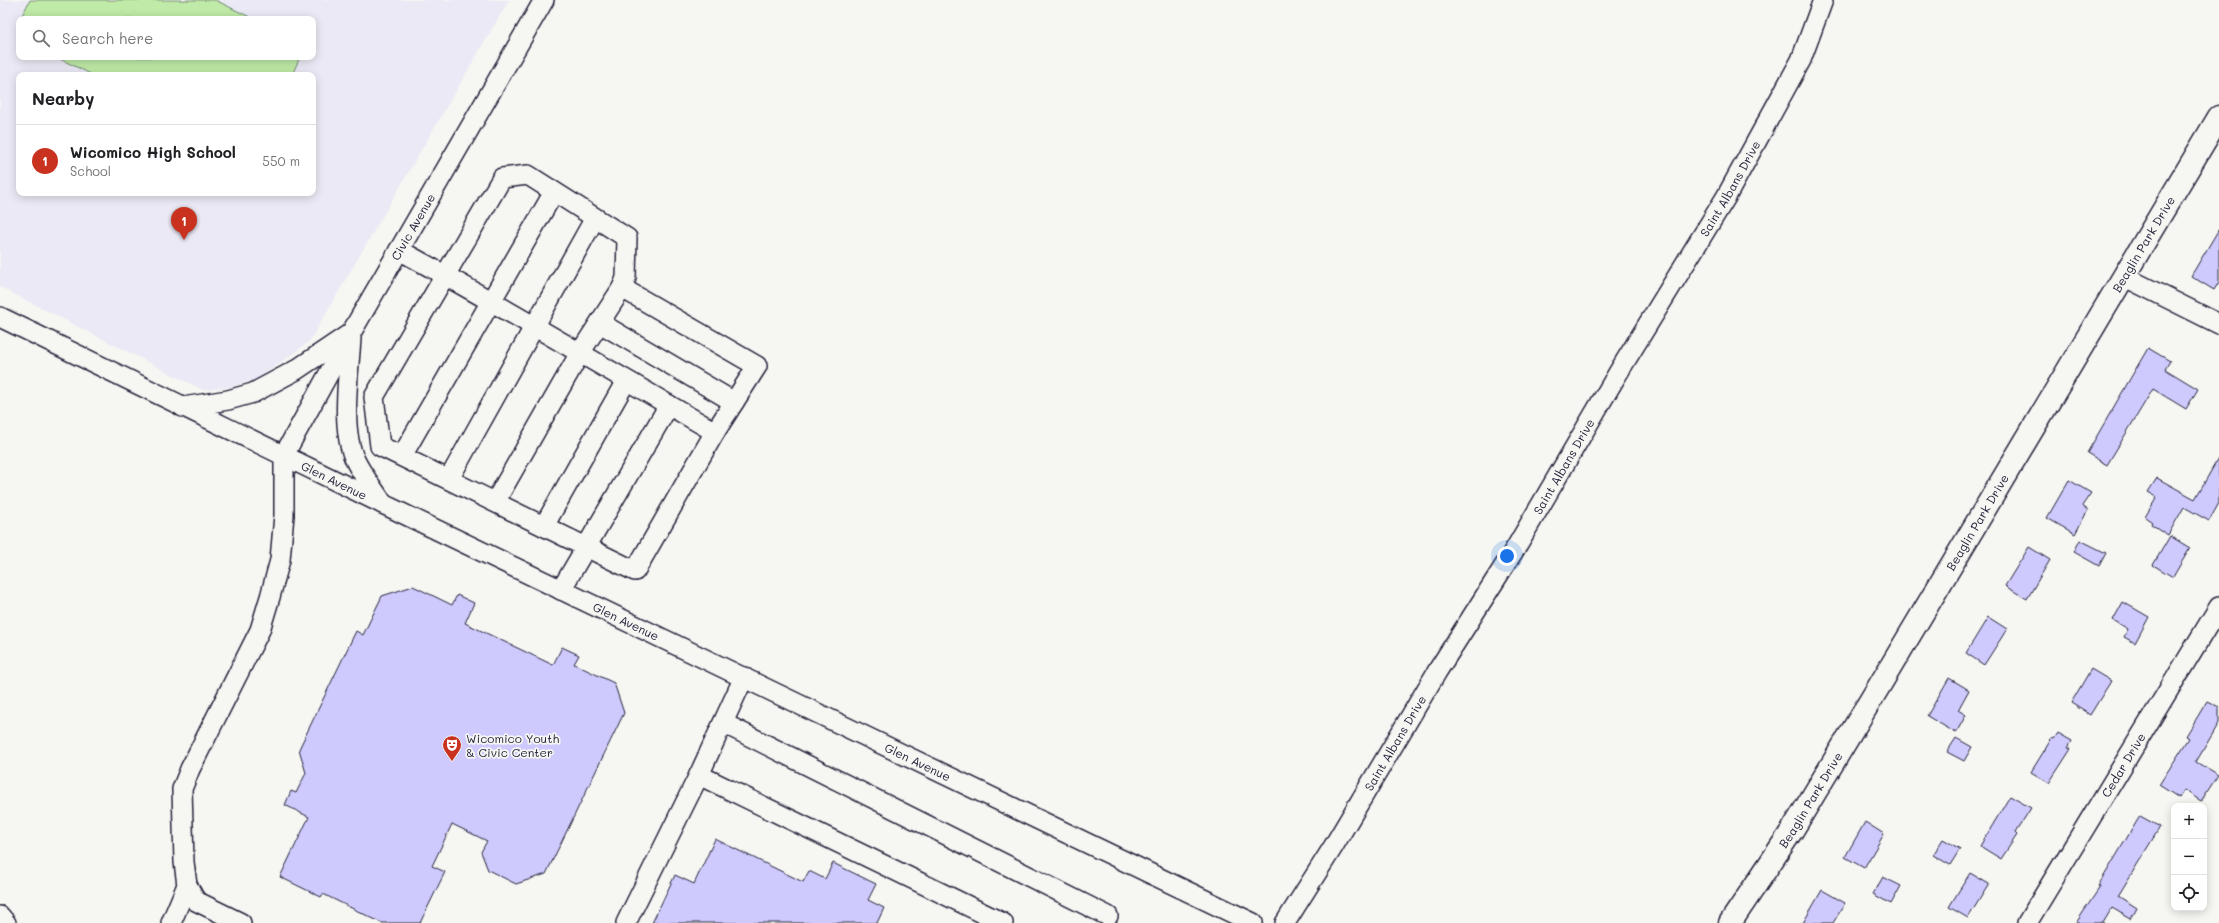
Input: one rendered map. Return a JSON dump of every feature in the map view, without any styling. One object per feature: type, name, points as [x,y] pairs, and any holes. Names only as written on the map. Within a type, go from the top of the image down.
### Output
[{"type":"main road","name":"Beaglin Park Drive","points":[[1730,923],[1797,822],[1946,572],[2125,278],[2219,118]]},
{"type":"street","name":"Civic Avenue","points":[[284,455],[351,333],[544,0]]},
{"type":"street","name":"Saint Albans Drive","points":[[1285,923],[1333,847],[1438,670],[1515,549],[1621,368],[1726,197],[1801,60],[1823,0]]},
{"type":"street","points":[[495,502],[580,354],[622,288],[626,278],[627,238],[528,175],[502,178],[374,397],[380,446],[635,571],[715,432],[757,366],[622,288]]},
{"type":"street","points":[[402,456],[554,192]]},
{"type":"street","points":[[449,479],[533,326],[595,218]]},
{"type":"street","points":[[399,250],[715,432]]},
{"type":"street","points":[[2125,278],[2219,324]]},
{"type":"street","name":"Glen Avenue","points":[[0,317],[383,504],[1253,923]]},
{"type":"street","points":[[600,323],[734,402]]},
{"type":"street","points":[[183,407],[228,400],[253,393],[296,370],[351,333]]},
{"type":"street","points":[[351,333],[348,406],[349,439],[355,459],[383,504]]},
{"type":"street","points":[[544,526],[626,380]]},
{"type":"street","points":[[561,590],[669,405]]},
{"type":"street","points":[[232,921],[196,901],[187,884],[184,862],[182,789],[190,769],[260,630],[280,560],[284,515],[284,455]]},
{"type":"street","name":"Cedar Drive","points":[[2027,923],[2219,607]]},
{"type":"street","points":[[626,923],[699,775],[744,677]]},
{"type":"street","points":[[723,724],[1108,916]]},
{"type":"street","points":[[699,775],[1002,923]]},
{"type":"street","points":[[171,923],[187,884]]},
{"type":"street","points":[[0,916],[6,923]]},
{"type":"shaded area","points":[[0,0],[509,0],[309,342],[259,378],[231,387],[203,390],[0,287]]},
{"type":"green space","points":[[30,0],[215,0],[248,16],[22,16]]},
{"type":"green space","points":[[62,60],[299,60],[293,72],[87,72]]},
{"type":"building","points":[[2219,229],[2219,282],[2214,290],[2191,276]]},
{"type":"building","points":[[2148,348],[2170,361],[2165,369],[2198,389],[2186,409],[2153,389],[2107,465],[2087,453]]},
{"type":"building","points":[[2219,457],[2219,503],[2209,521],[2184,507],[2168,535],[2151,524],[2152,522],[2145,517],[2157,497],[2148,492],[2157,478],[2195,499]]},
{"type":"building","points":[[2069,480],[2091,493],[2082,506],[2088,510],[2075,534],[2047,518]]},
{"type":"building","points":[[2170,536],[2190,548],[2173,577],[2153,565]]},
{"type":"building","points":[[2080,540],[2106,553],[2099,566],[2074,552]]},
{"type":"building","points":[[2029,547],[2050,560],[2027,599],[2005,586]]},
{"type":"building","name":"Wicomico Youth & Civic Center","points":[[413,586],[452,605],[457,595],[474,603],[465,623],[553,665],[562,647],[579,655],[574,664],[614,683],[624,713],[546,874],[516,884],[488,870],[481,852],[487,841],[452,824],[432,866],[445,872],[420,923],[382,923],[323,894],[321,897],[280,877],[309,817],[285,805],[291,791],[296,793],[306,773],[299,749],[356,631],[363,635],[382,596]]},
{"type":"building","points":[[2123,602],[2149,617],[2135,643],[2124,637],[2128,629],[2113,620]]},
{"type":"building","points":[[1988,617],[2007,629],[1984,665],[1966,653]]},
{"type":"building","points":[[2091,669],[2111,681],[2090,715],[2071,703]]},
{"type":"building","points":[[1949,678],[1969,690],[1958,710],[1966,715],[1956,733],[1927,716]]},
{"type":"building","points":[[2207,701],[2219,707],[2219,723],[2196,762],[2218,775],[2201,801],[2184,790],[2179,798],[2159,785],[2189,738],[2186,736]]},
{"type":"building","points":[[2058,733],[2072,741],[2068,748],[2071,749],[2049,783],[2031,772],[2052,738],[2054,739]]},
{"type":"building","points":[[1956,738],[1972,747],[1964,761],[1947,752]]},
{"type":"building","points":[[2010,796],[2031,808],[2015,833],[2017,835],[2001,859],[1980,846]]},
{"type":"building","points":[[2140,816],[2160,827],[2118,896],[2137,908],[2131,919],[2112,908],[2103,923],[2076,923],[2100,887],[2098,886]]},
{"type":"building","points":[[1865,822],[1884,834],[1864,868],[1845,857]]},
{"type":"building","points":[[715,839],[803,882],[809,871],[825,879],[833,863],[876,884],[868,900],[884,908],[877,923],[652,923],[675,875],[694,884]]},
{"type":"building","points":[[1943,839],[1960,849],[1950,865],[1933,855]]},
{"type":"building","points":[[1970,873],[1989,884],[1968,918],[1949,907]]},
{"type":"building","points":[[1883,877],[1901,886],[1891,904],[1873,894]]},
{"type":"building","points":[[1822,890],[1845,903],[1833,923],[1803,923]]},
{"type":"place","name":"Wicomico High School","points":[[184,240]]},
{"type":"place","name":"Wicomico Youth & Civic Center","points":[[452,762]]}]
